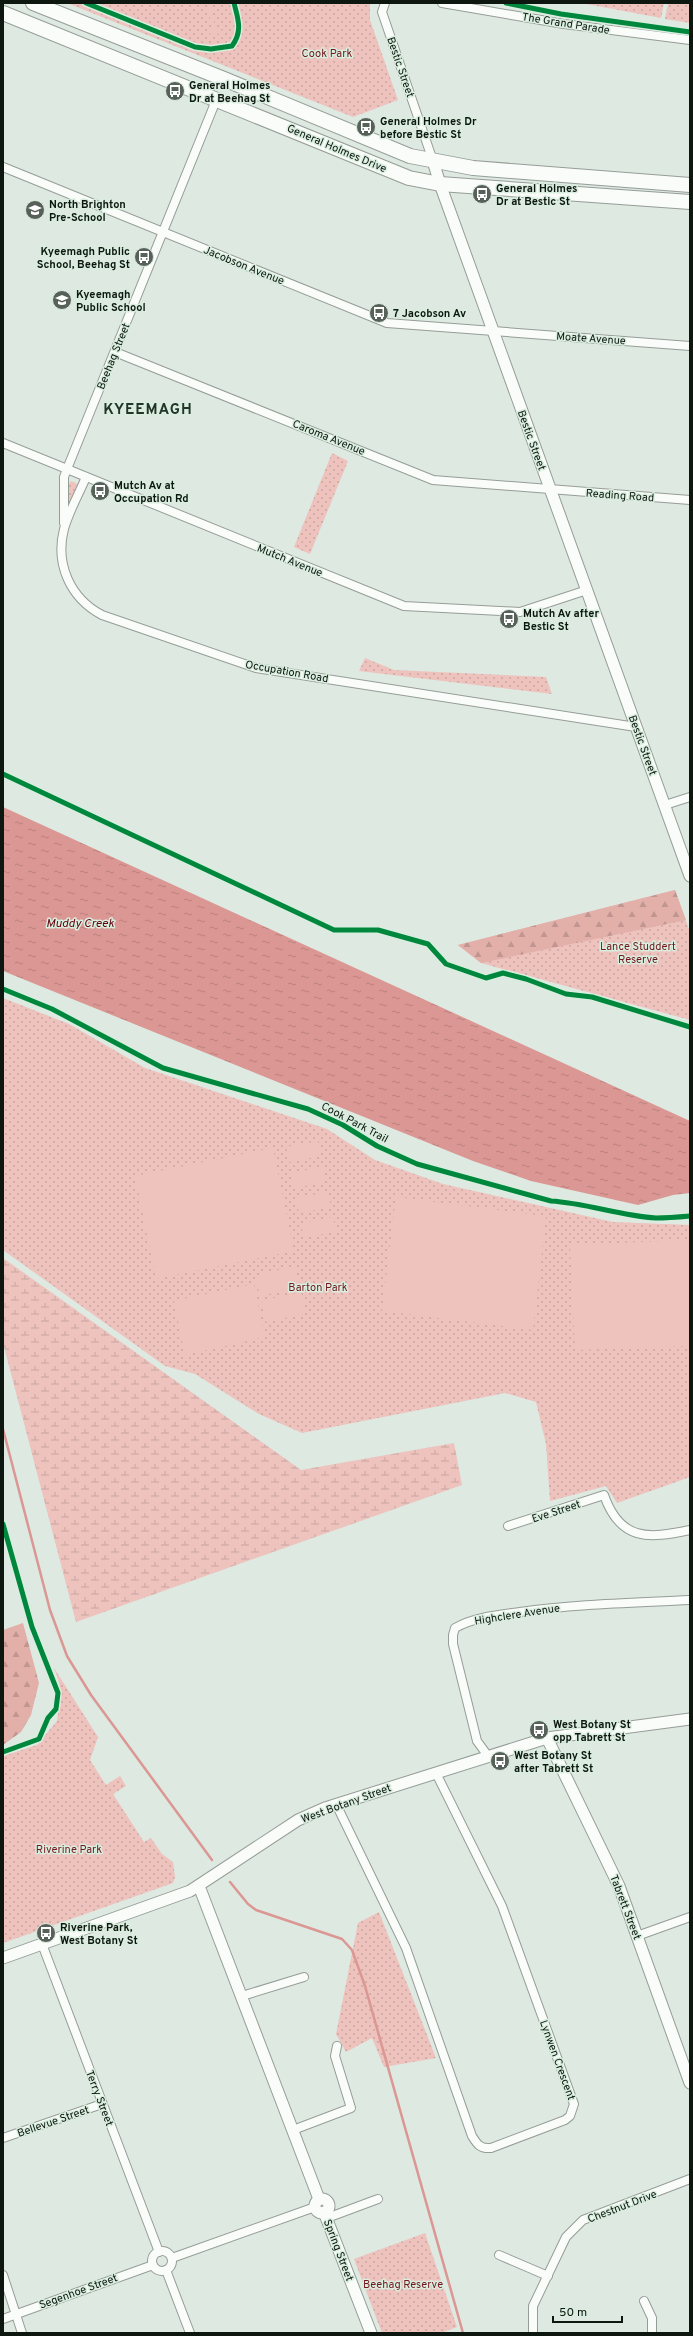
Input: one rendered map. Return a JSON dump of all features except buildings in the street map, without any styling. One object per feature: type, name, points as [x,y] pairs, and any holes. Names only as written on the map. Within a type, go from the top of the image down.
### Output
[{"type":"highway","name":"General Holmes Drive","points":[[33,3],[224,79],[392,150],[433,161],[473,168],[690,185]]},
{"type":"highway","name":"General Holmes Drive","points":[[3,13],[217,98],[409,178],[440,184],[690,202]]},
{"type":"main road","name":"Bestic Street","points":[[433,161],[690,876]]},
{"type":"main road","name":"West Botany Street","points":[[3,1958],[168,1900],[199,1886],[298,1820],[336,1804],[547,1738],[690,1719]]},
{"type":"main road","name":"Tabrett Street","points":[[547,1738],[610,1866],[686,2062],[690,2083]]},
{"type":"main road","name":"Spring Street","points":[[199,1886],[293,2130],[321,2209],[371,2333]]},
{"type":"street","name":"Bestic Street","points":[[385,3],[382,12],[433,161]]},
{"type":"street","name":"The Grand Parade","points":[[442,3],[564,24],[690,40]]},
{"type":"street","name":"Beehag Street","points":[[64,528],[64,477],[217,98]]},
{"type":"street","name":"Jacobson Avenue","points":[[3,167],[388,323],[493,331]]},
{"type":"street","name":"Moate Avenue","points":[[493,331],[690,346]]},
{"type":"street","name":"Caroma Avenue","points":[[115,352],[433,480],[550,490]]},
{"type":"street","name":"Mutch Avenue","points":[[3,443],[404,606],[520,612],[587,590]]},
{"type":"street","name":"Occupation Road","points":[[86,477],[64,528],[63,565],[70,586],[75,594],[87,607],[109,618],[256,668],[636,727]]},
{"type":"street","name":"Reading Road","points":[[550,490],[690,500]]},
{"type":"street","points":[[665,805],[690,797]]},
{"type":"street","name":"Eve Street","points":[[508,1526],[604,1495],[609,1511],[622,1526],[649,1537],[690,1530]]},
{"type":"street","name":"Highclere Avenue","points":[[488,1756],[477,1741],[453,1634],[455,1628],[463,1624],[501,1614],[563,1607],[690,1600]]},
{"type":"street","name":"Lynwen Crescent","points":[[336,1804],[406,1948],[472,2136],[478,2145],[484,2149],[491,2148],[565,2120],[570,2116],[574,2104],[502,1906],[436,1772]]},
{"type":"street","points":[[637,1936],[690,1918]]},
{"type":"street","name":"Terry Street","points":[[42,1944],[159,2252]]},
{"type":"street","points":[[242,1996],[304,1977]]},
{"type":"street","points":[[293,2130],[351,2108],[335,2056],[337,2046]]},
{"type":"street","name":"Bellevue Street","points":[[3,2138],[102,2104]]},
{"type":"street","name":"Chestnut Drive","points":[[533,2333],[534,2306],[566,2237],[583,2220],[690,2180]]},
{"type":"street","points":[[172,2258],[321,2209],[378,2199]]},
{"type":"street","points":[[159,2252],[168,2253],[172,2258],[171,2266],[166,2270],[158,2270],[153,2265],[153,2259],[159,2252]]},
{"type":"street","points":[[499,2255],[548,2276]]},
{"type":"street","name":"Segenhoe Street","points":[[3,2319],[153,2265]]},
{"type":"street","points":[[166,2270],[190,2333]]},
{"type":"street","points":[[3,2275],[22,2333]]},
{"type":"street","points":[[644,2301],[652,2318],[652,2333]]},
{"type":"green space","name":"Cook Park","points":[[67,3],[370,3],[370,20],[398,100],[353,117]]},
{"type":"green space","points":[[207,3],[211,3],[216,32],[224,30],[224,33],[207,35],[213,32]]},
{"type":"green space","points":[[581,3],[664,3],[661,18]]},
{"type":"green space","points":[[668,3],[690,3],[690,23],[665,19]]},
{"type":"green space","points":[[332,453],[348,461],[310,554],[294,547]]},
{"type":"green space","points":[[71,481],[79,485],[67,512],[68,485]]},
{"type":"green space","points":[[365,658],[394,670],[546,677],[552,694],[359,671]]},
{"type":"green space","name":"Lance Studdert Reserve","points":[[675,890],[690,932],[690,1020],[481,963],[458,945]]},
{"type":"green space","points":[[675,890],[686,920],[481,963],[458,945]]},
{"type":"green space","name":"Barton Park","points":[[3,998],[69,1024],[145,1068],[327,1129],[375,1160],[443,1184],[613,1222],[690,1225],[690,1477],[617,1503],[606,1486],[550,1501],[546,1444],[536,1402],[505,1393],[302,1433],[259,1414],[195,1374],[165,1366],[3,1250]]},
{"type":"green space","points":[[318,1141],[321,1156],[289,1162],[286,1147]]},
{"type":"green space","points":[[273,1148],[294,1251],[156,1279],[135,1176]]},
{"type":"green space","points":[[323,1167],[325,1182],[294,1188],[291,1173]]},
{"type":"green space","points":[[328,1192],[331,1207],[299,1213],[296,1198]]},
{"type":"green space","points":[[396,1197],[546,1216],[533,1330],[382,1311]]},
{"type":"green space","points":[[333,1217],[336,1231],[304,1238],[301,1223]]},
{"type":"green space","points":[[690,1240],[690,1346],[575,1350],[570,1245]]},
{"type":"green space","points":[[3,1258],[301,1470],[454,1443],[462,1485],[76,1622],[3,1343]]},
{"type":"green space","points":[[295,1266],[300,1287],[260,1296],[255,1276]]},
{"type":"green space","points":[[254,1284],[265,1337],[185,1355],[174,1301]]},
{"type":"green space","points":[[301,1292],[306,1313],[266,1322],[261,1301]]},
{"type":"green space","points":[[23,1623],[39,1683],[31,1715],[21,1732],[3,1745],[3,1630]]},
{"type":"green space","name":"Riverine Park","points":[[54,1668],[98,1737],[90,1760],[106,1785],[120,1776],[126,1786],[113,1794],[144,1842],[151,1838],[162,1854],[173,1862],[175,1877],[173,1883],[3,1943],[3,1756],[37,1745],[57,1721],[61,1696],[59,1682]]},
{"type":"green space","points":[[379,1912],[436,2058],[384,2067],[372,2038],[346,2052],[336,2034],[358,1923]]},
{"type":"green space","name":"Beehag Reserve","points":[[425,2233],[457,2327],[441,2333],[382,2333],[354,2259]]},
{"type":"water","name":"Muddy Creek","points":[[3,807],[690,1121],[690,1193],[673,1195],[638,1205],[531,1181],[473,1161],[3,971]]},
{"type":"waterway","points":[[3,1429],[50,1610],[67,1656],[91,1695],[212,1860]]},
{"type":"waterway","points":[[230,1882],[248,1904],[256,1910],[342,1939],[352,1950],[365,1986],[463,2333]]},
{"type":"cycle path","points":[[86,3],[195,47],[211,49],[232,46],[235,41],[238,35],[239,25],[234,3]]},
{"type":"cycle path","points":[[506,3],[561,14],[690,32]]},
{"type":"cycle path","points":[[3,774],[334,930],[378,930],[428,944],[446,964],[486,978],[503,973],[526,979],[566,994],[592,997],[690,1027]]},
{"type":"cycle path","name":"Cook Park Trail","points":[[3,989],[52,1009],[163,1068],[308,1109],[343,1125],[377,1146],[417,1164],[551,1201],[577,1204],[643,1217],[660,1218],[690,1216]]},
{"type":"cycle path","points":[[3,1524],[32,1627],[58,1693],[56,1709],[48,1718],[39,1739],[3,1752]]},
{"type":"place","name":"General Holmes Dr at Beehag St","points":[[175,91]]},
{"type":"place","name":"General Holmes Dr before Bestic St","points":[[366,127]]},
{"type":"place","name":"General Holmes Dr at Bestic St","points":[[482,194]]},
{"type":"place","name":"North Brighton Pre-School","points":[[35,210]]},
{"type":"place","name":"Kyeemagh Public School, Beehag St","points":[[144,257]]},
{"type":"place","name":"Kyeemagh Public School","points":[[62,300]]},
{"type":"place","name":"7 Jacobson Av","points":[[379,313]]},
{"type":"place","name":"Mutch Av at Occupation Rd","points":[[100,491]]},
{"type":"place","name":"Mutch Av after Bestic St","points":[[509,619]]},
{"type":"place","name":"West Botany St opp Tabrett St","points":[[539,1730]]},
{"type":"place","name":"West Botany St after Tabrett St","points":[[500,1761]]},
{"type":"place","name":"Riverine Park, West Botany St","points":[[46,1933]]},
{"type":"district","name":"KYEEMAGH","points":[[148,409]]}]
